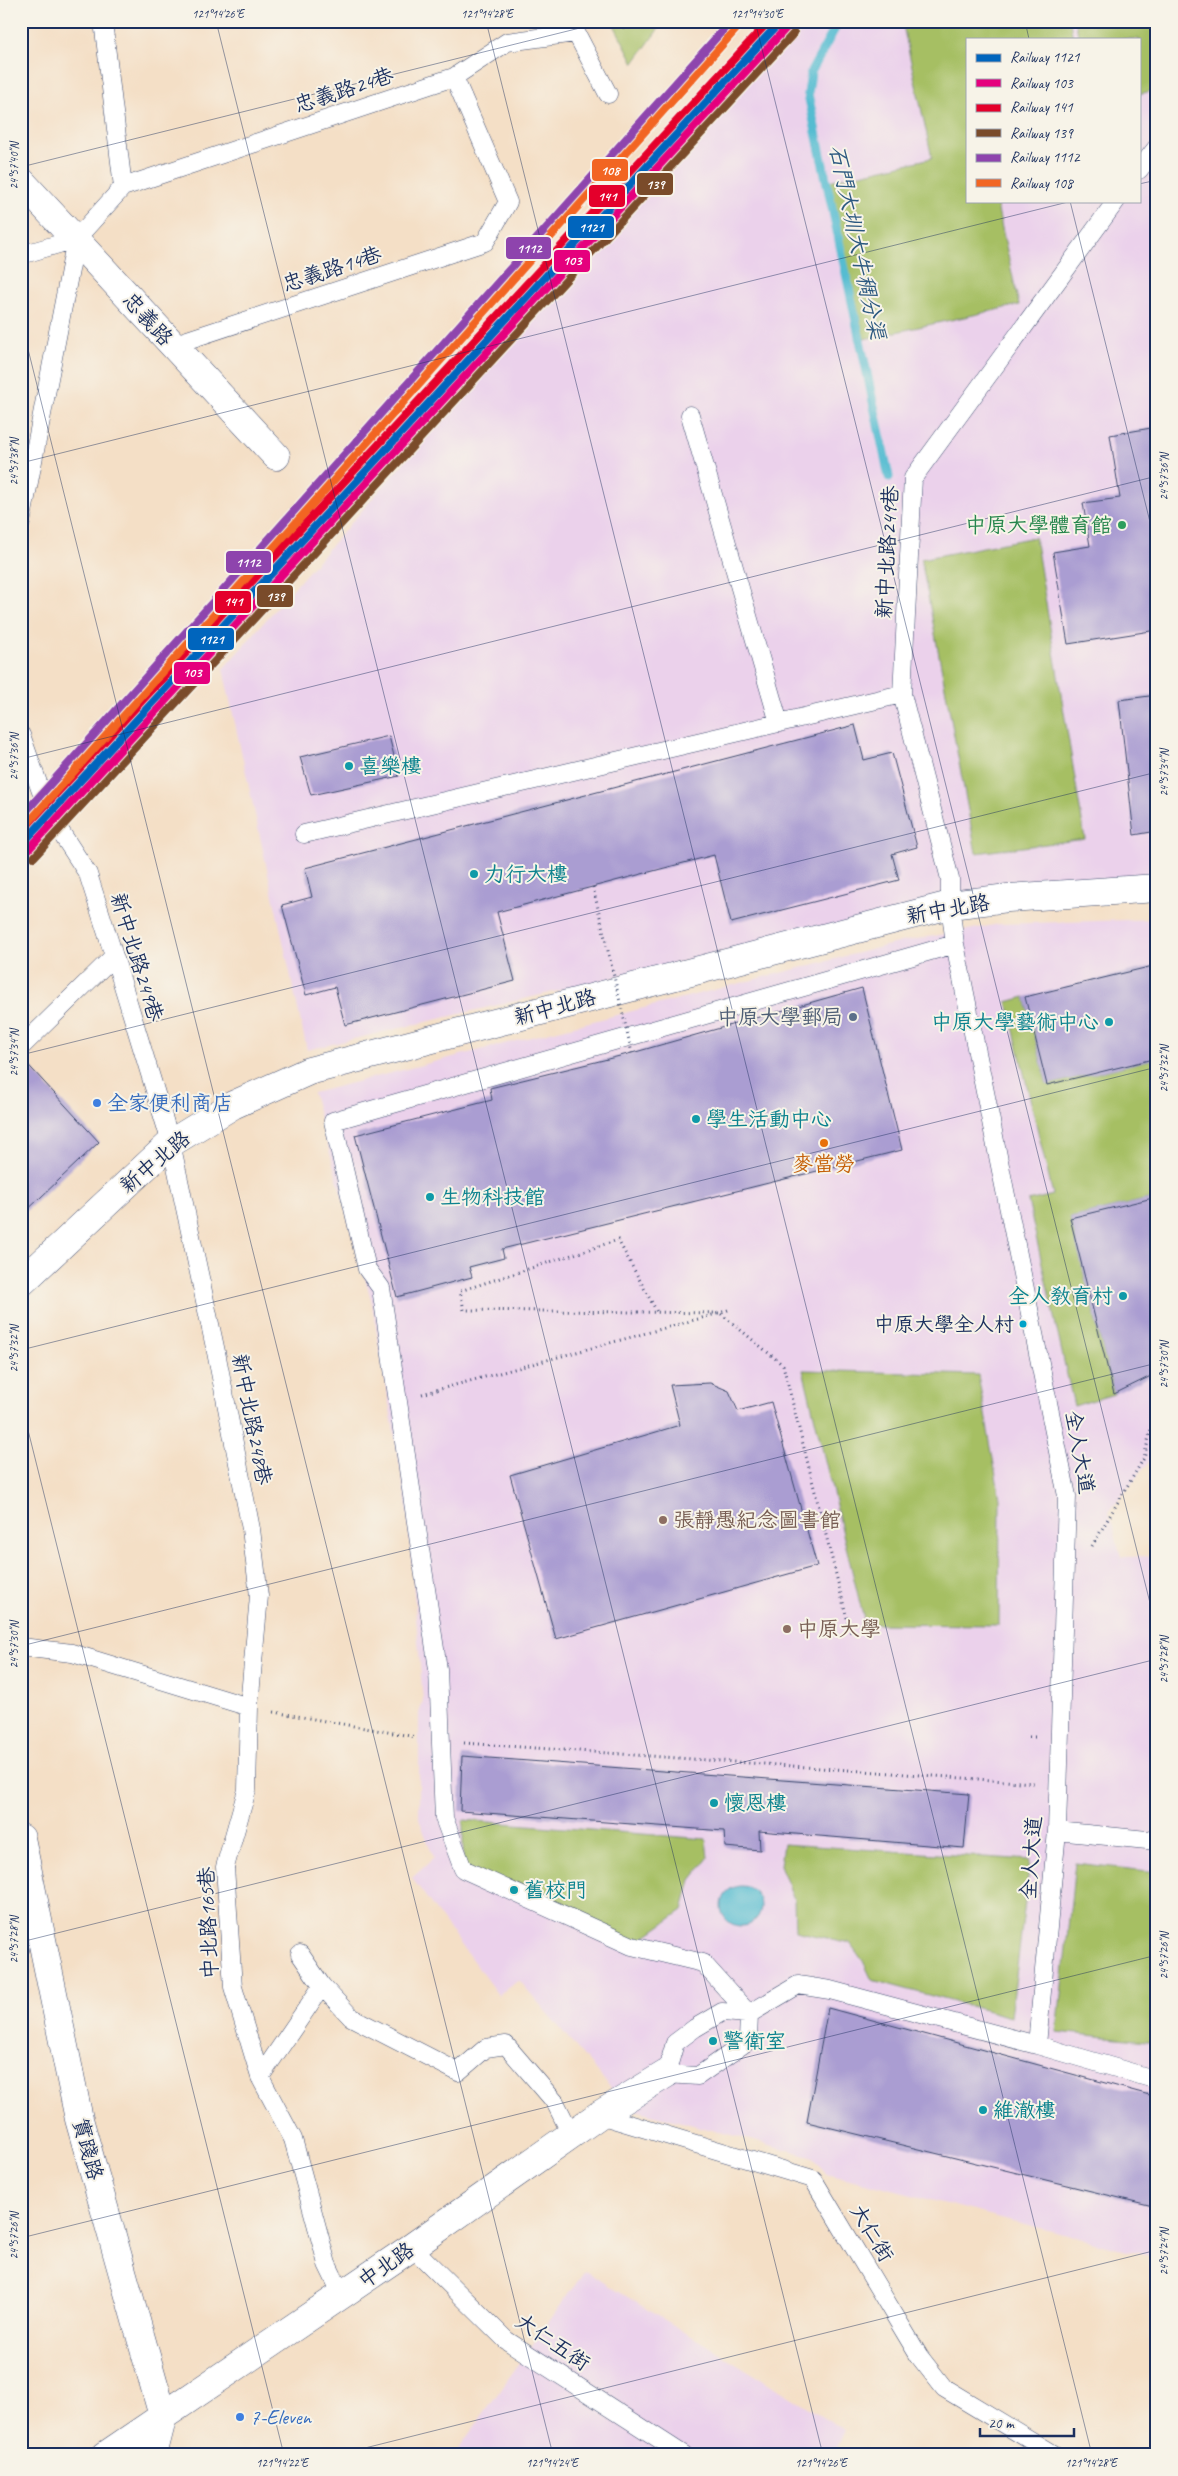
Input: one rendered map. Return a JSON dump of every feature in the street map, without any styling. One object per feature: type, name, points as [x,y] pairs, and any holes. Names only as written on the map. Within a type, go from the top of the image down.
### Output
[{"type":"street","name":"忠義路","points":[[21,181],[276,456]]},
{"type":"street","name":"新中北路","points":[[21,1283],[171,1143],[233,1105],[309,1071],[950,905],[1008,898],[1157,888]]},
{"type":"street","name":"實踐路","points":[[21,1838],[79,2119],[163,2416]]},
{"type":"street","name":"中北路","points":[[106,2455],[412,2247],[572,2136],[599,2115],[666,2074]]},
{"type":"street","points":[[153,2455],[163,2416]]},
{"type":"lane","points":[[21,523],[76,239],[123,187],[102,21]]},
{"type":"lane","points":[[573,27],[608,94]]},
{"type":"lane","name":"忠義路24巷","points":[[123,187],[454,77],[507,42],[573,27]]},
{"type":"lane","name":"忠義路14巷","points":[[172,345],[485,242],[508,202],[454,77]]},
{"type":"lane","points":[[1140,169],[1157,147]]},
{"type":"lane","name":"新中北路249巷","points":[[950,905],[950,879],[902,694],[912,478],[1115,202]]},
{"type":"lane","points":[[21,254],[76,239]]},
{"type":"lane","points":[[690,415],[779,723]]},
{"type":"lane","points":[[304,834],[902,694]]},
{"type":"lane","name":"新中北路249巷","points":[[21,735],[50,814],[88,874],[171,1143]]},
{"type":"lane","name":"全人大道","points":[[950,905],[956,944],[1068,1496],[1057,1831],[1037,2045]]},
{"type":"lane","points":[[956,944],[333,1121],[367,1268],[381,1288],[438,1669],[439,1741],[444,1818],[463,1870],[632,1946],[704,1963],[749,2014],[748,2041],[698,2076],[666,2074],[675,2044],[695,2028],[722,2012],[749,2014],[798,1985],[830,1990],[1037,2045],[1157,2080]]},
{"type":"lane","points":[[21,1047],[114,956]]},
{"type":"lane","name":"新中北路248巷","points":[[171,1143],[216,1352],[251,1530],[258,1596],[249,1707]]},
{"type":"lane","points":[[21,1648],[72,1654],[249,1707]]},
{"type":"lane","name":"中北路165巷","points":[[249,1707],[247,1790],[225,1867],[233,1988],[260,2077],[293,2139],[327,2264],[342,2295]]},
{"type":"lane","points":[[1057,1831],[1157,1841]]},
{"type":"lane","points":[[300,1954],[322,1986],[351,2017],[458,2072],[486,2048],[506,2045],[555,2102],[572,2136]]},
{"type":"lane","points":[[260,2077],[322,1986]]},
{"type":"lane","name":"大仁街","points":[[599,2115],[814,2179],[919,2356],[944,2388],[1055,2455]]},
{"type":"lane","name":"大仁五街","points":[[412,2247],[506,2340],[684,2455]]},
{"type":"path","points":[[618,21],[622,29],[628,21]]},
{"type":"path","points":[[593,887],[632,1053]]},
{"type":"path","points":[[657,1312],[618,1240],[460,1291],[464,1310],[720,1313],[784,1365],[851,1634]]},
{"type":"path","points":[[398,1401],[728,1310]]},
{"type":"path","points":[[1089,1552],[1144,1458],[1157,1403]]},
{"type":"path","points":[[249,1707],[439,1741],[1058,1785]]},
{"type":"shaded area","points":[[791,21],[1157,21],[1157,878],[1020,882],[307,1050],[223,669]]},
{"type":"shaded area","name":"中原大學","points":[[1157,919],[1157,1452],[1109,1512],[1121,1557],[1157,1556],[1157,2258],[826,2173],[811,2156],[628,2108],[519,1980],[498,1995],[412,1878],[434,1858],[419,1819],[419,1713],[423,1701],[407,1507],[371,1299],[313,1093],[901,942],[1000,924]]},
{"type":"shaded area","points":[[585,2271],[845,2430],[834,2455],[454,2455]]},
{"type":"green space","points":[[612,21],[664,21],[634,63]]},
{"type":"green space","points":[[902,21],[1070,21],[1073,38],[966,38],[966,202],[996,202],[1019,305],[864,339],[829,181],[932,158]]},
{"type":"green space","points":[[1075,21],[1157,21],[1157,90],[1140,94],[1140,38],[1079,38]]},
{"type":"green space","points":[[1035,537],[1085,839],[976,853],[921,559]]},
{"type":"green space","points":[[1025,997],[1047,1085],[1157,1058],[1157,1197],[1070,1218],[1114,1394],[1074,1406],[1028,1201],[1053,1195],[1007,1002]]},
{"type":"green space","points":[[803,1370],[978,1375],[1000,1498],[999,1625],[865,1624]]},
{"type":"green space","points":[[463,1820],[706,1839],[708,1858],[691,1880],[683,1910],[632,1946],[463,1869]]},
{"type":"green space","points":[[783,1844],[1030,1860],[1011,2017],[872,1980],[863,1961],[850,1943],[795,1931],[794,1899],[780,1865]]},
{"type":"green space","points":[[1075,1863],[1157,1872],[1157,2042],[1057,2032]]},
{"type":"water","points":[[737,1886],[745,1886],[752,1889],[758,1895],[761,1906],[758,1917],[752,1923],[745,1926],[737,1926],[730,1923],[724,1917],[721,1910],[721,1902],[724,1895],[730,1889]]},
{"type":"building","name":"中原大學體育館","points":[[1157,427],[1157,630],[1068,644],[1053,552],[1090,546],[1083,503],[1120,498],[1110,435]]},
{"type":"building","points":[[1157,695],[1157,831],[1134,835],[1119,700]]},
{"type":"building","name":"力行大樓","points":[[855,725],[864,760],[892,753],[917,847],[892,854],[899,880],[731,923],[714,855],[497,912],[515,981],[345,1025],[335,987],[306,995],[282,905],[312,897],[305,868]]},
{"type":"building","name":"喜樂樓","points":[[389,736],[399,776],[311,795],[300,757]]},
{"type":"building","points":[[1157,965],[1157,1058],[1047,1085],[1025,997]]},
{"type":"building","name":"學生活動中心","points":[[862,988],[902,1150],[502,1249],[504,1258],[469,1267],[472,1277],[397,1297],[355,1135],[492,1100],[490,1088],[632,1053]]},
{"type":"building","points":[[21,1057],[99,1142],[21,1216]]},
{"type":"building","name":"全人教育村","points":[[1157,1197],[1157,1373],[1114,1394],[1070,1218]]},
{"type":"building","name":"張靜愚紀念圖書館","points":[[710,1383],[729,1391],[738,1411],[771,1402],[817,1566],[556,1639],[510,1475],[680,1425],[670,1385]]},
{"type":"building","name":"懷恩樓","points":[[462,1756],[969,1794],[964,1848],[759,1831],[760,1850],[725,1847],[724,1831],[460,1811]]},
{"type":"building","name":"維澈樓","points":[[828,2008],[1157,2097],[1157,2207],[807,2122]]},
{"type":"waterway","name":"石門大圳大牛稠分渠","points":[[839,21],[811,72],[808,94],[889,477]]},
{"type":"rail line","name":"1112","points":[[21,817],[731,21]]},
{"type":"rail line","name":"141","points":[[21,832],[769,21]]},
{"type":"rail line","name":"1121","points":[[21,845],[781,21]]},
{"type":"rail line","name":"108","points":[[28,823],[738,27]]},
{"type":"rail line","name":"103","points":[[27,851],[787,27]]},
{"type":"rail line","name":"139","points":[[34,857],[794,33]]},
{"type":"place","name":"中原大學體育館","points":[[1122,525]]},
{"type":"place","name":"喜樂樓","points":[[349,766]]},
{"type":"place","name":"力行大樓","points":[[474,874]]},
{"type":"place","name":"中原大學郵局","points":[[853,1017]]},
{"type":"place","name":"中原大學藝術中心","points":[[1109,1022]]},
{"type":"place","name":"全家便利商店","points":[[97,1103]]},
{"type":"place","name":"學生活動中心","points":[[696,1119]]},
{"type":"place","name":"麥當勞","points":[[824,1143]]},
{"type":"place","name":"生物科技館","points":[[430,1197]]},
{"type":"place","name":"全人教育村","points":[[1123,1296]]},
{"type":"place","name":"中原大學全人村","points":[[1023,1324]]},
{"type":"place","name":"張靜愚紀念圖書館","points":[[663,1520]]},
{"type":"place","name":"中原大學","points":[[787,1629]]},
{"type":"place","name":"懷恩樓","points":[[714,1803]]},
{"type":"place","name":"舊校門","points":[[514,1890]]},
{"type":"place","name":"警衛室","points":[[713,2041]]},
{"type":"place","name":"維澈樓","points":[[983,2110]]},
{"type":"place","name":"7-Eleven","points":[[240,2417]]}]
